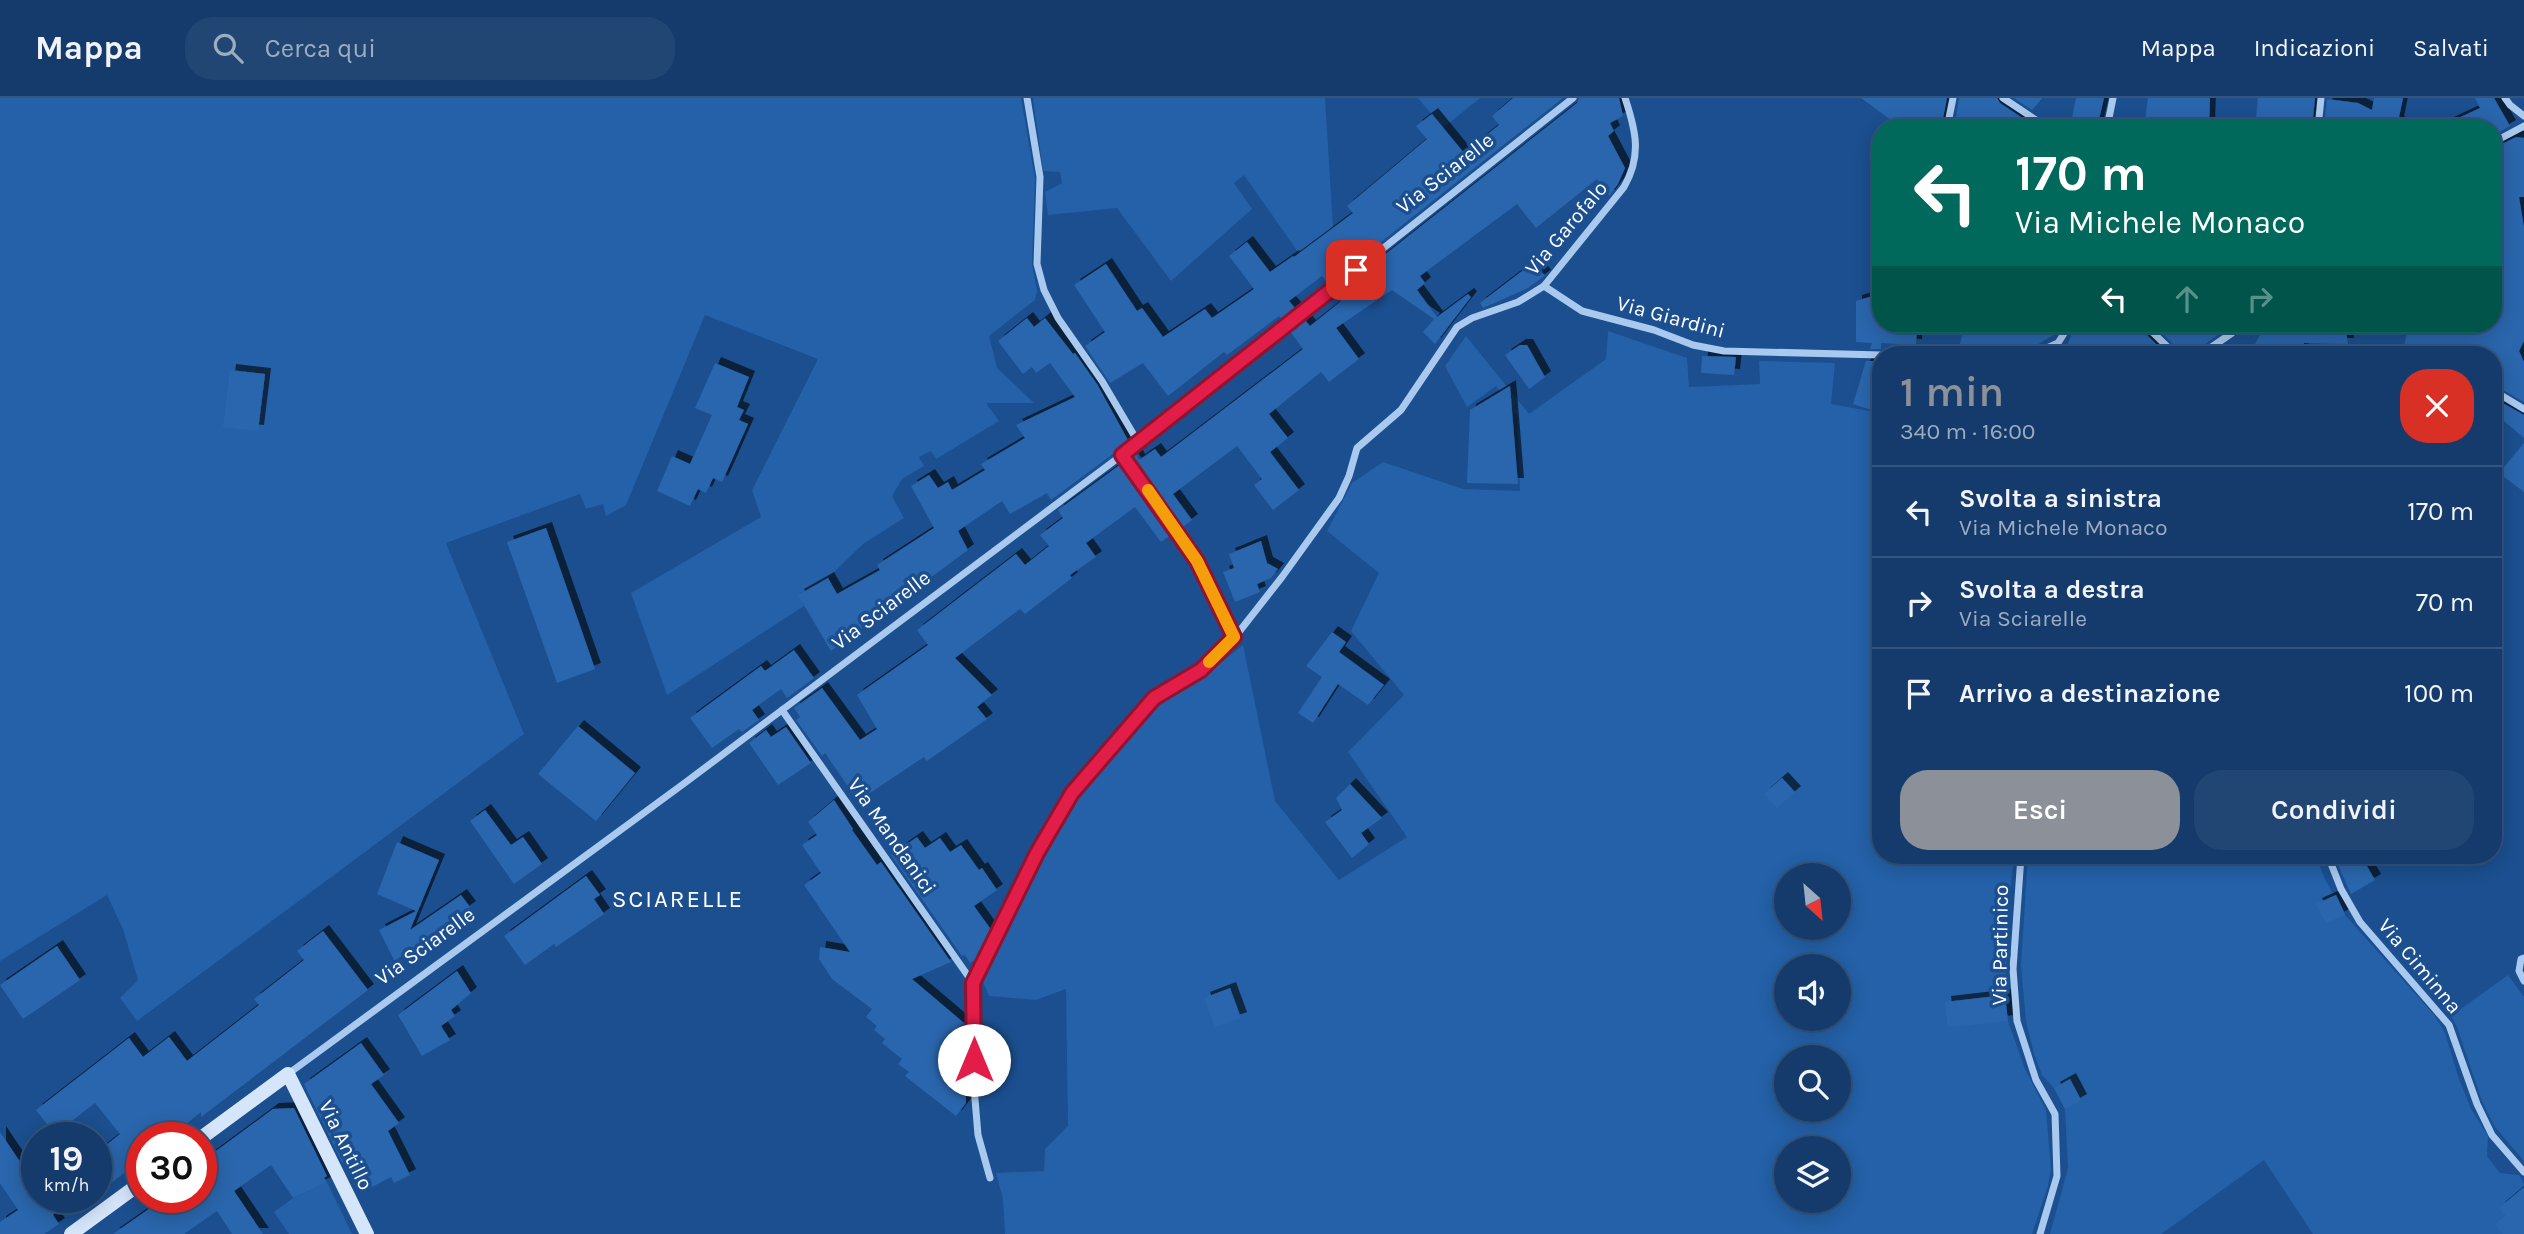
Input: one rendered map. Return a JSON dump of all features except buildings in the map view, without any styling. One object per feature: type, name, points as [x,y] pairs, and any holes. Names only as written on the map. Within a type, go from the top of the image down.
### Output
[{"type":"street","points":[[1027,98],[1040,177],[1037,264],[1044,290],[1058,318],[1102,382],[1138,442]]},
{"type":"street","name":"Via Sciarelle","points":[[217,1126],[782,710],[1122,455],[1573,98]]},
{"type":"street","name":"Via Garofalo","points":[[973,983],[1037,853],[1072,793],[1154,698],[1201,670],[1234,637],[1282,577],[1339,498],[1349,476],[1356,447],[1401,410],[1457,327],[1518,302],[1544,286],[1624,187],[1633,170],[1636,147],[1632,119],[1625,98]]},
{"type":"street","points":[[1949,119],[1953,98]]},
{"type":"street","points":[[2003,98],[2034,119]]},
{"type":"street","points":[[2109,119],[2113,98]]},
{"type":"street","points":[[2319,119],[2321,98]]},
{"type":"street","points":[[2505,98],[2524,116]]},
{"type":"street","points":[[2502,138],[2524,126]]},
{"type":"street","name":"Via Giardini","points":[[1544,286],[1582,311],[1654,330],[1693,345],[1724,351],[1872,355]]},
{"type":"street","points":[[2050,346],[2058,342],[2064,333]]},
{"type":"street","points":[[2153,333],[2167,346]]},
{"type":"street","points":[[2211,346],[2230,333]]},
{"type":"street","points":[[2502,396],[2524,409]]},
{"type":"street","points":[[1122,455],[1197,561],[1234,637]]},
{"type":"street","name":"Via Mandanici","points":[[782,710],[973,983]]},
{"type":"street","name":"Via Partinico","points":[[2020,864],[2013,969],[2017,1021],[2036,1080],[2055,1114],[2057,1176],[2040,1234]]},
{"type":"street","name":"Via Ciminna","points":[[2331,864],[2340,888],[2360,922],[2449,1025],[2487,1125],[2524,1172]]},
{"type":"street","points":[[2524,958],[2521,959],[2519,971],[2524,981]]},
{"type":"street","points":[[973,983],[974,1087],[978,1135],[990,1178]]},
{"type":"street","name":"Via Antillo","points":[[288,1074],[367,1234]]},
{"type":"street","points":[[71,1234],[126,1194]]},
{"type":"shaded area","points":[[0,98],[1021,98],[1035,179],[1032,264],[1037,291],[1035,300],[989,336],[997,368],[1034,403],[986,403],[999,421],[936,459],[931,451],[919,457],[924,466],[902,479],[892,496],[904,518],[863,544],[828,578],[799,594],[804,606],[667,695],[631,593],[761,517],[752,490],[818,359],[705,315],[626,505],[606,516],[603,504],[586,509],[580,494],[446,543],[524,734],[137,1021],[120,998],[138,980],[123,929],[107,895],[0,961]]},
{"type":"shaded area","points":[[1033,98],[1325,98],[1333,228],[1298,252],[1244,175],[1234,183],[1252,209],[1171,281],[1117,208],[1048,215],[1045,192],[1062,183],[1060,172],[1043,171]]},
{"type":"shaded area","points":[[1418,98],[1480,98],[1443,128]]},
{"type":"shaded area","points":[[1608,331],[1687,358],[1689,387],[1760,384],[1759,361],[1835,363],[1831,404],[1872,411],[1872,864],[2013,864],[2005,995],[2008,1021],[2025,1069],[2046,1110],[2051,1169],[2032,1234],[1005,1234],[1003,1199],[996,1173],[1044,1171],[1045,1149],[1068,1126],[1066,989],[1036,1000],[989,996],[982,979],[1076,797],[1158,702],[1206,675],[1243,645],[1275,801],[1339,880],[1407,837],[1348,752],[1404,695],[1351,631],[1379,573],[1327,531],[1352,483],[1383,462],[1463,489],[1520,491],[1517,417],[1496,386],[1467,407],[1445,366],[1466,336],[1529,414],[1606,359]]},
{"type":"shaded area","points":[[2027,864],[2319,864],[2345,915],[2435,1016],[2445,1033],[2471,1109],[2488,1136],[2487,1156],[2500,1173],[2519,1175],[2524,1184],[2524,1234],[2313,1234],[2264,1160],[2161,1234],[2050,1234],[2068,1168],[2065,1109],[2054,1088],[2042,1075],[2034,1054],[2026,1021],[2021,965]]},
{"type":"shaded area","points":[[2508,975],[2524,997],[2524,1161],[2495,1127],[2482,1101],[2451,1016]]},
{"type":"shaded area","points":[[327,1182],[352,1234],[289,1234],[274,1212],[293,1198]]},
{"type":"slow traffic","points":[[1148,490],[1197,561],[1234,637],[1209,662]]},
{"type":"district","name":"SCIARELLE","points":[[678,899]]},
{"type":"route","points":[[974,1060],[973,983],[1037,853],[1072,793],[1154,698],[1201,670],[1234,637],[1197,561],[1122,455],[1356,270]]}]
